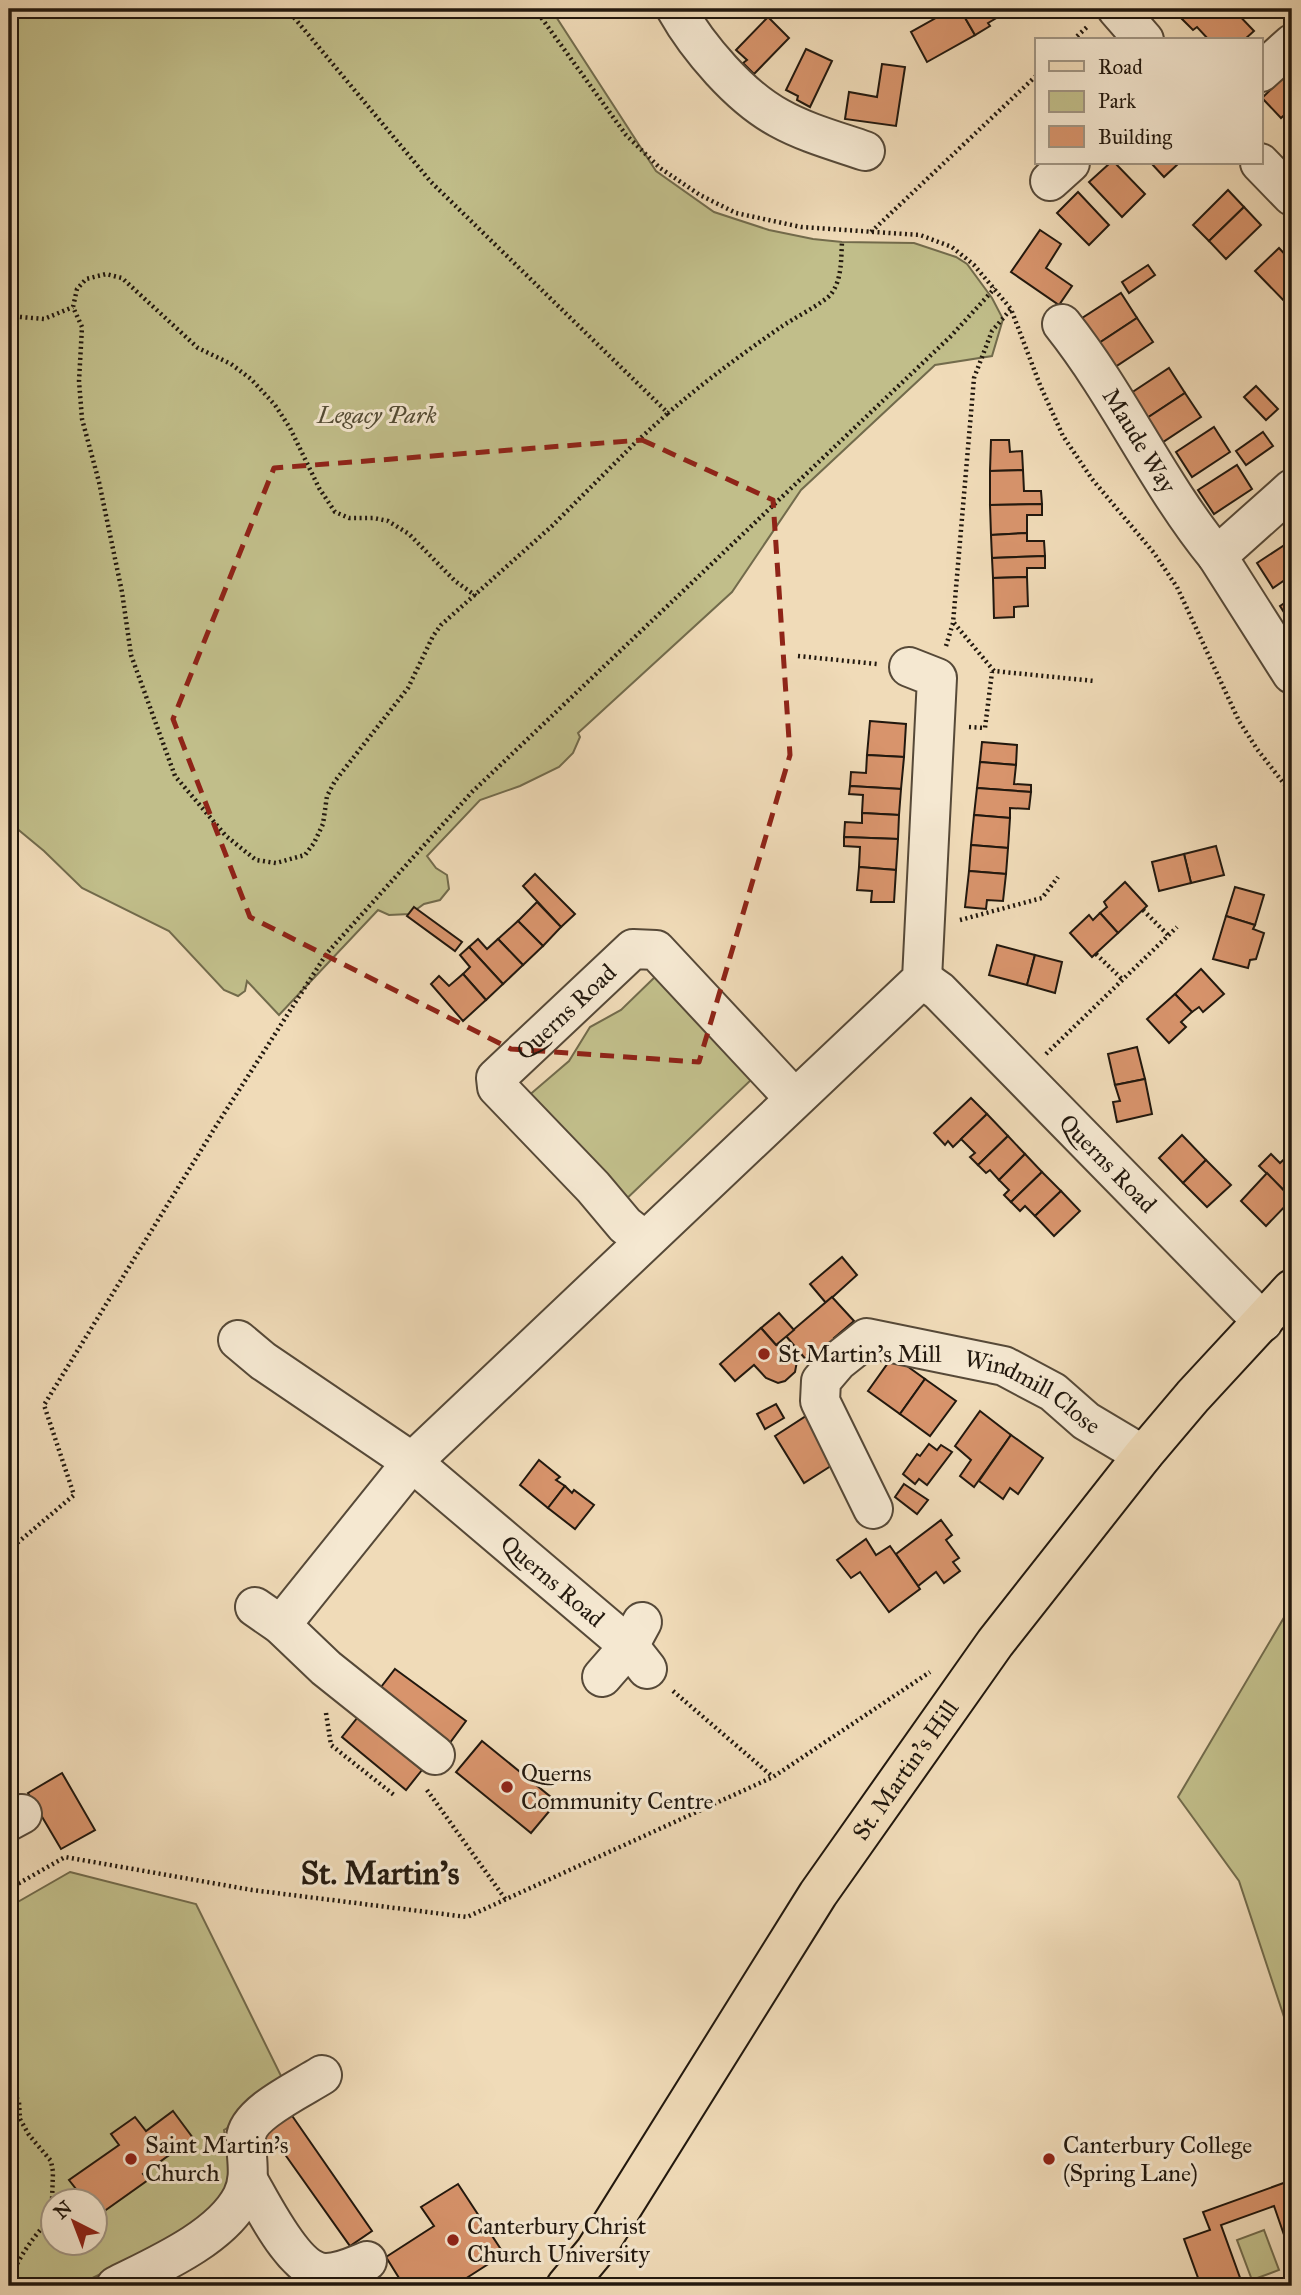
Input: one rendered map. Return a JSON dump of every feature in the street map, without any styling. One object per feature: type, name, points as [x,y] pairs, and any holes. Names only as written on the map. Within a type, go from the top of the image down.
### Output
[{"type":"main road","name":"St. Martin's Hill","points":[[566,2286],[595,2251],[825,1882],[995,1643],[1143,1455],[1193,1396],[1292,1289]]},
{"type":"street","points":[[676,9],[712,58],[747,96],[777,117],[806,131],[865,150]]},
{"type":"street","points":[[1106,14],[1141,38]]},
{"type":"street","points":[[1262,71],[1292,44]]},
{"type":"street","points":[[1261,164],[1292,197]]},
{"type":"street","name":"Maude Way","points":[[1062,324],[1093,365],[1193,526],[1217,556],[1292,674]]},
{"type":"street","points":[[1217,556],[1292,489]]},
{"type":"street","points":[[435,1755],[340,1679],[268,1616],[412,1462],[922,979],[934,724],[923,672]]},
{"type":"street","name":"Querns Road","points":[[644,1240],[625,1225],[593,1187],[497,1087],[496,1077],[633,949],[656,950],[794,1098]]},
{"type":"street","name":"Querns Road","points":[[922,979],[939,991],[1263,1322]]},
{"type":"street","name":"Windmill Close","points":[[873,1509],[820,1401],[821,1381],[838,1361],[867,1338],[1004,1366],[1053,1392],[1086,1421],[1143,1455]]},
{"type":"street","name":"Querns Road","points":[[258,1354],[412,1462],[639,1645]]},
{"type":"street","points":[[602,1677],[639,1645]]},
{"type":"street","points":[[116,2286],[207,2235],[231,2214],[242,2197],[248,2179],[246,2136],[250,2125],[261,2114],[322,2075]]},
{"type":"street","points":[[248,2179],[290,2248],[305,2265],[323,2273],[343,2271],[367,2261]]},
{"type":"path","points":[[71,9],[80,12],[92,9]]},
{"type":"path","points":[[287,9],[431,182],[668,413]]},
{"type":"path","points":[[535,9],[626,135],[660,168],[690,188],[736,213],[801,227],[920,236],[952,247],[974,265],[1011,309],[1040,386],[1063,436],[1092,479],[1154,553],[1177,587],[1239,721],[1292,794]]},
{"type":"path","points":[[1076,38],[1106,14]]},
{"type":"path","points":[[871,232],[1035,77]]},
{"type":"path","points":[[476,596],[455,581],[409,534],[388,521],[349,518],[335,512],[319,488],[290,428],[275,405],[251,379],[231,364],[198,348],[122,278],[106,274],[86,279],[78,289],[73,307],[82,327],[79,381],[82,419],[99,482],[122,592],[131,655],[175,776],[226,836],[256,860],[276,863],[305,855],[314,843],[323,824],[327,796],[339,775],[408,688],[441,625],[476,596],[552,526],[668,413],[723,368],[806,309],[825,300],[833,292],[840,271],[842,242]]},
{"type":"path","points":[[9,1550],[74,1495],[44,1405],[216,1126],[327,953],[472,792],[951,336],[995,288]]},
{"type":"path","points":[[9,363],[16,334],[12,316],[44,319],[73,307]]},
{"type":"path","points":[[798,656],[923,672],[953,623],[974,378],[992,331],[1011,309]]},
{"type":"path","points":[[953,623],[994,671],[1094,681]]},
{"type":"path","points":[[934,724],[985,728],[992,672]]},
{"type":"path","points":[[925,929],[1042,898],[1058,877]]},
{"type":"path","points":[[1143,910],[1169,936]]},
{"type":"path","points":[[1023,1076],[1177,927]]},
{"type":"path","points":[[1096,954],[1123,980]]},
{"type":"path","points":[[639,1645],[773,1777]]},
{"type":"path","points":[[9,1889],[65,1857],[252,1890],[467,1916],[773,1777],[931,1671]]},
{"type":"path","points":[[340,1679],[321,1686],[331,1745],[394,1795]]},
{"type":"path","points":[[435,1755],[422,1783],[506,1900]]},
{"type":"path","points":[[9,2084],[19,2102],[20,2119],[29,2135],[51,2161],[53,2186]]},
{"type":"path","points":[[9,2284],[13,2270],[38,2232]]},
{"type":"highlighted area","points":[[642,440],[773,500],[790,755],[699,1062],[511,1049],[250,917],[173,719],[274,468]]},
{"type":"green space","name":"Legacy Park","points":[[9,9],[551,9],[656,171],[714,212],[769,230],[842,242],[914,243],[956,257],[967,264],[992,298],[1003,319],[992,356],[935,365],[801,490],[732,592],[578,733],[580,737],[573,753],[559,767],[520,786],[480,800],[427,856],[436,868],[447,875],[449,889],[440,900],[424,904],[410,914],[389,915],[378,910],[279,1015],[247,981],[245,991],[238,996],[224,990],[169,931],[82,888],[9,822],[15,778],[9,761]]},
{"type":"green space","points":[[658,974],[753,1078],[621,1204],[527,1097],[569,1061],[590,1027],[621,1010]]},
{"type":"green space","points":[[1292,1604],[1292,2041],[1239,1881],[1178,1797]]},
{"type":"green space","points":[[70,1872],[196,1904],[289,2092],[224,2130],[229,2159],[228,2187],[215,2209],[140,2255],[76,2286],[9,2286],[9,1907]]},
{"type":"green space","points":[[1264,2230],[1279,2270],[1252,2280],[1237,2240]]},
{"type":"building","points":[[952,9],[960,9],[975,35],[927,62],[911,32]]},
{"type":"building","points":[[960,9],[1012,9],[988,23],[990,26],[975,35]]},
{"type":"building","points":[[1012,9],[1027,9],[1016,15]]},
{"type":"building","points":[[1179,9],[1233,9],[1254,31],[1246,38],[1207,38],[1197,27],[1193,30],[1181,18],[1185,15]]},
{"type":"building","points":[[768,17],[789,38],[754,74],[743,63],[747,60],[736,50]]},
{"type":"building","points":[[806,49],[832,61],[810,107],[786,90]]},
{"type":"building","points":[[882,64],[905,67],[896,126],[845,119],[849,92],[877,97]]},
{"type":"building","points":[[1292,69],[1292,108],[1281,118],[1262,98]]},
{"type":"building","points":[[1109,164],[1116,164],[1145,194],[1122,217],[1089,182]]},
{"type":"building","points":[[1152,164],[1178,164],[1164,177]]},
{"type":"building","points":[[1228,190],[1244,207],[1209,241],[1193,225]]},
{"type":"building","points":[[1078,192],[1109,225],[1089,245],[1057,213]]},
{"type":"building","points":[[1244,207],[1261,225],[1226,259],[1209,241]]},
{"type":"building","points":[[1040,230],[1061,244],[1046,268],[1072,286],[1059,305],[1011,272]]},
{"type":"building","points":[[1279,248],[1292,262],[1291,308],[1255,271]]},
{"type":"building","points":[[1148,265],[1155,275],[1129,293],[1122,282]]},
{"type":"building","points":[[1121,293],[1137,318],[1096,345],[1079,320]]},
{"type":"building","points":[[1137,318],[1153,342],[1112,369],[1096,345]]},
{"type":"building","points":[[1169,368],[1185,393],[1144,420],[1128,395]]},
{"type":"building","points":[[1256,386],[1278,409],[1266,420],[1244,397]]},
{"type":"building","points":[[1185,393],[1201,417],[1160,444],[1144,420]]},
{"type":"building","points":[[1214,427],[1230,452],[1192,477],[1176,452]]},
{"type":"building","points":[[1263,432],[1273,446],[1246,465],[1236,451]]},
{"type":"building","points":[[991,440],[1009,440],[1010,452],[1022,451],[1023,470],[990,471]]},
{"type":"building","points":[[1237,465],[1252,489],[1214,514],[1198,490]]},
{"type":"building","points":[[1023,470],[1024,491],[1041,491],[1042,504],[990,505],[990,471]]},
{"type":"building","points":[[1042,504],[1042,515],[1027,515],[1027,533],[991,535],[990,505]]},
{"type":"building","points":[[1027,533],[1027,541],[1044,541],[1045,556],[992,558],[991,535]]},
{"type":"building","points":[[1292,540],[1292,575],[1273,588],[1257,563]]},
{"type":"building","points":[[1045,556],[1045,568],[1027,568],[1027,577],[993,578],[992,558]]},
{"type":"building","points":[[1027,577],[1028,606],[1014,607],[1014,617],[994,618],[993,578]]},
{"type":"building","points":[[1292,598],[1292,625],[1280,606]]},
{"type":"building","points":[[870,721],[906,724],[904,757],[867,755]]},
{"type":"building","points":[[982,742],[1017,745],[1016,765],[980,762]]},
{"type":"building","points":[[867,755],[904,757],[901,789],[850,786],[851,772],[866,773]]},
{"type":"building","points":[[980,762],[1016,765],[1014,784],[1031,785],[1031,792],[977,788]]},
{"type":"building","points":[[850,786],[901,789],[899,815],[862,813],[863,795],[849,794]]},
{"type":"building","points":[[977,788],[1031,792],[1029,809],[1010,808],[1010,818],[974,815]]},
{"type":"building","points":[[862,813],[899,815],[898,839],[844,837],[845,822],[862,823]]},
{"type":"building","points":[[974,815],[1010,818],[1008,848],[971,845]]},
{"type":"building","points":[[844,837],[898,839],[896,870],[859,867],[860,847],[844,846]]},
{"type":"building","points":[[971,845],[1008,848],[1006,874],[969,871]]},
{"type":"building","points":[[1216,846],[1224,875],[1191,883],[1184,854]]},
{"type":"building","points":[[1184,854],[1191,883],[1159,891],[1152,862]]},
{"type":"building","points":[[859,867],[896,870],[894,902],[871,902],[872,891],[857,890]]},
{"type":"building","points":[[969,871],[1006,874],[1003,901],[987,900],[986,909],[965,907]]},
{"type":"building","points":[[535,874],[575,914],[561,927],[523,886]]},
{"type":"building","points":[[1125,882],[1147,906],[1118,933],[1100,913],[1107,907],[1104,902]]},
{"type":"building","points":[[1235,887],[1264,895],[1255,925],[1226,916]]},
{"type":"building","points":[[537,902],[561,927],[543,946],[518,921]]},
{"type":"building","points":[[414,907],[462,942],[455,951],[407,916]]},
{"type":"building","points":[[1100,913],[1118,933],[1092,957],[1070,933],[1089,915],[1093,920]]},
{"type":"building","points":[[1226,916],[1255,925],[1253,929],[1264,933],[1256,959],[1250,960],[1248,968],[1213,959]]},
{"type":"building","points":[[518,921],[543,946],[523,965],[498,939]]},
{"type":"building","points":[[478,939],[487,949],[498,939],[523,965],[503,984],[469,947]]},
{"type":"building","points":[[997,945],[1035,955],[1027,985],[989,975]]},
{"type":"building","points":[[469,947],[503,984],[486,1000],[463,974],[470,967],[460,955]]},
{"type":"building","points":[[1035,955],[1062,962],[1055,993],[1027,985]]},
{"type":"building","points":[[1201,969],[1224,994],[1203,1012],[1199,1007],[1192,1012],[1175,994]]},
{"type":"building","points":[[463,974],[486,1000],[463,1021],[431,984],[439,976],[449,986]]},
{"type":"building","points":[[1175,994],[1192,1012],[1181,1022],[1186,1027],[1169,1043],[1147,1019]]},
{"type":"building","points":[[1137,1047],[1145,1079],[1115,1085],[1108,1054]]},
{"type":"building","points":[[1145,1079],[1152,1114],[1117,1122],[1113,1102],[1120,1101],[1115,1085]]},
{"type":"building","points":[[971,1098],[987,1114],[953,1147],[948,1141],[945,1145],[934,1133]]},
{"type":"building","points":[[987,1114],[1008,1136],[978,1165],[970,1157],[975,1153],[961,1139]]},
{"type":"building","points":[[1182,1135],[1206,1160],[1183,1183],[1159,1158]]},
{"type":"building","points":[[1008,1136],[1025,1154],[999,1180],[990,1170],[986,1173],[978,1165]]},
{"type":"building","points":[[1292,1152],[1292,1198],[1259,1166],[1271,1154],[1280,1163]]},
{"type":"building","points":[[1025,1154],[1042,1172],[1011,1202],[1004,1195],[1009,1190],[999,1180]]},
{"type":"building","points":[[1206,1160],[1231,1185],[1207,1207],[1183,1183]]},
{"type":"building","points":[[1042,1172],[1061,1191],[1035,1216],[1025,1206],[1020,1211],[1011,1202]]},
{"type":"building","points":[[1267,1173],[1292,1199],[1266,1226],[1241,1201]]},
{"type":"building","points":[[1061,1191],[1080,1211],[1054,1236],[1035,1216]]},
{"type":"building","points":[[842,1257],[857,1275],[826,1303],[810,1284]]},
{"type":"building","points":[[832,1297],[854,1321],[834,1338],[836,1342],[823,1365],[815,1356],[808,1362],[786,1336]]},
{"type":"building","points":[[779,1313],[794,1330],[776,1345],[761,1328]]},
{"type":"building","name":"St Martin's Mill","points":[[761,1328],[776,1345],[789,1347],[798,1356],[795,1372],[785,1381],[778,1383],[766,1378],[754,1365],[735,1381],[720,1364]]},
{"type":"building","points":[[893,1356],[925,1379],[900,1414],[868,1391]]},
{"type":"building","points":[[925,1379],[956,1401],[930,1436],[900,1414]]},
{"type":"building","points":[[776,1404],[784,1418],[765,1429],[757,1414]]},
{"type":"building","points":[[980,1411],[1011,1435],[974,1487],[960,1476],[971,1460],[955,1446]]},
{"type":"building","points":[[806,1416],[834,1464],[804,1483],[775,1436]]},
{"type":"building","points":[[1011,1435],[1043,1458],[1018,1494],[1010,1488],[1003,1499],[979,1481]]},
{"type":"building","points":[[929,1444],[937,1450],[941,1445],[952,1452],[927,1485],[919,1479],[915,1484],[903,1474],[917,1454],[920,1456]]},
{"type":"building","points":[[539,1460],[560,1477],[556,1480],[565,1486],[548,1508],[520,1485]]},
{"type":"building","points":[[904,1484],[928,1500],[917,1514],[895,1497]]},
{"type":"building","points":[[565,1486],[594,1505],[575,1529],[548,1508]]},
{"type":"building","points":[[941,1520],[952,1535],[946,1540],[959,1558],[953,1562],[960,1571],[944,1583],[936,1572],[918,1586],[896,1554]]},
{"type":"building","points":[[866,1539],[876,1555],[890,1546],[920,1589],[889,1612],[860,1572],[851,1578],[837,1560]]},
{"type":"building","points":[[395,1669],[466,1721],[449,1744],[378,1691]]},
{"type":"building","points":[[358,1717],[422,1770],[406,1790],[342,1737]]},
{"type":"building","name":"Querns Community Centre","points":[[482,1741],[557,1802],[531,1833],[456,1772]]},
{"type":"building","points":[[62,1773],[95,1830],[61,1849],[28,1793]]},
{"type":"building","points":[[286,2107],[372,2231],[350,2246],[279,2146],[267,2154],[249,2130]]},
{"type":"building","name":"Saint Martin's Church","points":[[173,2111],[193,2138],[143,2174],[148,2180],[108,2208],[108,2186],[74,2186],[69,2180],[119,2145],[111,2134],[135,2117],[146,2131]]},
{"type":"building","points":[[1292,2180],[1292,2258],[1274,2206],[1221,2225],[1243,2286],[1201,2286],[1184,2239],[1210,2230],[1203,2212]]},
{"type":"building","name":"Canterbury Christ Church University","points":[[458,2184],[504,2254],[454,2286],[404,2286],[386,2257],[434,2226],[421,2207]]},
{"type":"place","name":"St Martin's Mill","points":[[764,1354]]},
{"type":"place","name":"Querns Community Centre","points":[[507,1787]]},
{"type":"place","name":"Saint Martin's Church","points":[[131,2159]]},
{"type":"place","name":"Canterbury College (Spring Lane)","points":[[1049,2159]]},
{"type":"place","name":"Canterbury Christ Church University","points":[[453,2240]]},
{"type":"district","name":"St. Martin's","points":[[380,1873]]}]
